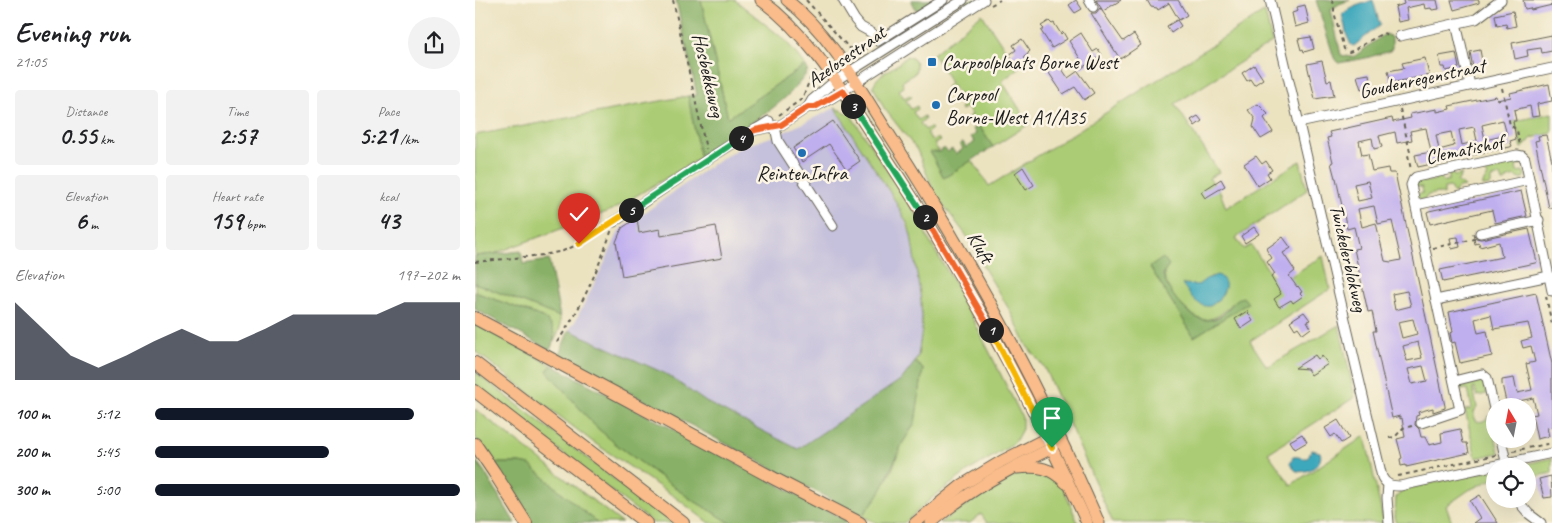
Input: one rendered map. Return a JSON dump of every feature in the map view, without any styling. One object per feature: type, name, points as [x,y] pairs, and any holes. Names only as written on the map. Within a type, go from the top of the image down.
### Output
[{"type":"highway","points":[[475,318],[860,523]]},
{"type":"highway","points":[[475,364],[683,523]]},
{"type":"highway","points":[[475,391],[646,523]]},
{"type":"highway","points":[[475,444],[526,523]]},
{"type":"main road","points":[[761,0],[783,18],[798,34],[843,91]]},
{"type":"main road","points":[[787,0],[809,20],[838,56],[856,83]]},
{"type":"main road","name":"Kluft","points":[[856,83],[932,199],[1020,356],[1060,436],[1099,523]]},
{"type":"main road","name":"Kluft","points":[[843,91],[916,202],[984,318],[1049,443],[1087,523]]},
{"type":"main road","points":[[931,523],[971,492],[1060,436]]},
{"type":"main road","points":[[915,523],[961,485],[1002,461],[1049,443]]},
{"type":"main road","points":[[1010,469],[1034,467],[1050,470],[1059,476],[1070,488]]},
{"type":"street","points":[[843,0],[855,20],[861,27],[867,29],[878,42]]},
{"type":"street","name":"Azelosestraat","points":[[878,42],[943,0]]},
{"type":"street","name":"Azelosestraat","points":[[614,222],[755,130],[772,124],[781,125],[808,107],[812,100],[835,81],[963,0]]},
{"type":"street","name":"Azelosestraat","points":[[808,107],[815,107],[843,91],[984,0]]},
{"type":"street","name":"Twickelerblokweg","points":[[1270,0],[1382,477],[1388,484],[1389,523]]},
{"type":"street","points":[[1401,36],[1476,19],[1501,0]]},
{"type":"street","points":[[1456,23],[1470,85]]},
{"type":"street","name":"Azelosestraat","points":[[906,36],[913,46]]},
{"type":"street","name":"Goudenregenstraat","points":[[1299,123],[1552,68]]},
{"type":"street","points":[[772,124],[778,142],[833,226]]},
{"type":"street","name":"Clematishof","points":[[1421,422],[1461,410],[1411,185],[1416,177],[1517,155],[1522,156],[1525,159],[1539,220],[1545,276],[1552,291]]},
{"type":"street","points":[[1416,204],[1529,180]]},
{"type":"street","points":[[1480,233],[1539,220]]},
{"type":"street","points":[[1436,300],[1545,276]]},
{"type":"street","points":[[1454,381],[1482,374],[1487,378],[1492,398]]},
{"type":"street","points":[[1523,458],[1552,453]]},
{"type":"street","points":[[1388,484],[1400,486],[1486,466]]},
{"type":"street","points":[[1524,508],[1541,523]]},
{"type":"path","name":"Hosbekkeweg","points":[[673,0],[708,159]]},
{"type":"path","points":[[806,0],[849,48]]},
{"type":"path","points":[[1332,0],[1342,47],[1347,51],[1355,50],[1383,33],[1393,37],[1401,36]]},
{"type":"path","name":"Azelosestraat","points":[[838,56],[849,48],[863,50],[878,42]]},
{"type":"path","name":"Azelosestraat","points":[[772,124],[802,99],[811,77],[824,66]]},
{"type":"path","points":[[1500,79],[1510,125],[1517,130],[1522,156]]},
{"type":"path","points":[[1398,101],[1410,152],[1408,155],[1413,180]]},
{"type":"path","points":[[475,262],[553,253],[571,248],[614,222]]},
{"type":"path","points":[[557,342],[576,314],[603,255],[614,222]]},
{"type":"path","points":[[1425,249],[1480,238],[1480,233]]},
{"type":"path","points":[[1545,276],[1552,325]]},
{"type":"path","points":[[1389,438],[1395,436],[1403,428],[1414,426],[1421,422]]},
{"type":"path","points":[[1513,458],[1552,443]]},
{"type":"path","points":[[1398,476],[1486,464]]},
{"type":"shaded area","points":[[835,108],[900,209],[911,236],[921,300],[922,330],[918,356],[902,379],[798,450],[706,402],[666,374],[569,330],[576,320],[619,231],[713,164],[741,147],[780,134]]},
{"type":"green space","points":[[676,0],[701,0],[728,118],[805,65],[807,69],[803,78],[793,90],[768,112],[700,158],[688,96],[697,95]]},
{"type":"green space","points":[[701,0],[735,0],[785,40],[805,65],[728,118]]},
{"type":"green space","points":[[911,0],[934,0],[917,11]]},
{"type":"green space","points":[[968,0],[977,0],[932,30],[943,19]]},
{"type":"green space","points":[[1316,0],[1350,0],[1339,4],[1331,10],[1341,55],[1355,56],[1386,34],[1392,38],[1392,48],[1390,51],[1366,58],[1337,62],[1334,58]]},
{"type":"green space","points":[[1265,12],[1272,42],[1175,104],[1219,172],[1209,178],[1220,192],[1226,208],[1300,161],[1307,190],[1236,238],[1244,249],[1251,245],[1278,284],[1323,256],[1330,289],[1250,341],[1267,367],[1339,325],[1355,397],[1268,453],[1291,485],[1365,436],[1384,523],[1113,523],[1044,367],[1027,346],[1009,309],[969,239],[935,194],[917,150],[884,108],[873,86],[880,76],[902,61],[906,56],[914,60],[916,64],[915,73],[902,82],[904,87],[899,90],[904,98],[910,95],[912,97],[906,101],[911,109],[917,106],[918,109],[913,112],[918,120],[924,116],[925,119],[920,123],[925,130],[930,127],[932,129],[927,133],[932,141],[938,138],[940,141],[934,144],[939,152],[931,153],[944,178],[972,160],[989,186]],"holes":[[[1150,267],[1165,270],[1164,276],[1170,290],[1181,304],[1199,319],[1207,320],[1218,316],[1240,298],[1248,303],[1194,337]],[[1212,276],[1196,301],[1183,284],[1198,285]]]},
{"type":"green space","points":[[982,14],[1018,69],[1002,81],[1029,124],[993,147],[974,118],[968,121],[967,118],[972,115],[967,107],[961,110],[960,108],[965,104],[953,86],[947,89],[946,87],[951,83],[933,54]]},
{"type":"green space","points":[[688,96],[700,158],[612,210],[493,254],[475,256],[475,135]]},
{"type":"green space","points":[[835,108],[850,114],[916,214],[931,244],[959,291],[1022,417],[1022,429],[1015,442],[970,470],[932,498],[904,523],[877,523],[862,516],[877,497],[891,472],[902,444],[915,423],[923,369],[915,362],[918,356],[922,330],[921,300],[911,236],[908,225],[893,197]]},
{"type":"green space","points":[[1552,113],[1552,133],[1532,138],[1522,149],[1518,130],[1511,125],[1511,122]]},
{"type":"green space","points":[[979,126],[993,147],[944,178],[930,152],[939,152],[944,148],[948,152],[952,149],[956,154],[963,149],[960,144],[963,142],[966,148],[975,142],[971,137],[976,134],[973,129]]},
{"type":"green space","points":[[1515,159],[1521,160],[1522,164],[1516,166],[1517,172],[1523,171],[1525,175],[1523,178],[1519,179],[1516,176],[1508,178],[1503,182],[1501,176],[1491,178],[1491,185],[1482,185],[1488,175],[1478,168],[1487,165],[1490,171],[1499,169],[1499,163],[1505,165],[1512,163]]},
{"type":"green space","points":[[1449,173],[1455,176],[1462,174],[1457,182],[1465,187],[1458,188],[1453,193],[1450,187],[1444,188],[1444,195],[1438,193],[1428,195],[1425,199],[1421,200],[1418,198],[1418,194],[1423,193],[1422,187],[1415,187],[1417,180],[1424,182],[1435,180],[1440,175],[1442,182],[1449,180]]},
{"type":"green space","points":[[521,251],[523,264],[549,260],[560,317],[475,283],[475,256]]},
{"type":"green space","points":[[1163,258],[1169,266],[1163,274],[1168,286],[1183,307],[1194,316],[1204,320],[1215,319],[1222,315],[1239,298],[1243,297],[1248,303],[1194,337],[1150,267]]},
{"type":"green space","points":[[475,283],[560,317],[560,328],[554,342],[549,322],[542,317],[475,292]]},
{"type":"green space","points":[[475,292],[546,320],[552,328],[554,336],[550,350],[475,309]]},
{"type":"green space","points":[[475,324],[552,365],[547,370],[595,426],[617,445],[689,498],[731,523],[709,523],[675,497],[593,442],[475,351]]},
{"type":"green space","points":[[569,330],[666,374],[706,402],[798,449],[902,379],[915,362],[923,369],[915,423],[902,444],[883,487],[862,516],[559,355]]},
{"type":"green space","points":[[552,365],[850,523],[731,523],[689,498],[617,445],[595,426],[547,371]]},
{"type":"green space","points":[[475,372],[672,523],[653,523],[475,385]]},
{"type":"green space","points":[[1477,379],[1483,382],[1487,394],[1477,396],[1475,388],[1473,388],[1477,407],[1474,412],[1474,419],[1477,421],[1486,419],[1486,448],[1498,448],[1499,453],[1476,458],[1465,410],[1472,409],[1468,389],[1461,390],[1462,383]]},
{"type":"green space","points":[[475,409],[622,523],[597,523],[530,465],[493,463],[475,437]]},
{"type":"green space","points":[[1552,458],[1552,473],[1536,476],[1536,462]]},
{"type":"green space","points":[[477,462],[515,523],[475,522],[475,463]]},
{"type":"green space","points":[[493,463],[530,465],[597,523],[530,523]]},
{"type":"green space","points":[[1031,470],[1056,478],[1064,490],[1078,523],[987,523],[981,514],[970,523],[939,523],[1021,472]]},
{"type":"green space","points":[[1486,471],[1486,482],[1469,490],[1446,506],[1452,523],[1397,523],[1395,517],[1396,497],[1405,489]]},
{"type":"water","points":[[1373,0],[1380,25],[1354,46],[1351,45],[1342,14],[1356,6]]},
{"type":"water","points":[[1217,275],[1224,281],[1225,286],[1218,300],[1210,306],[1201,305],[1197,302],[1182,284],[1198,285],[1206,279]]},
{"type":"water","points":[[1312,450],[1320,452],[1321,457],[1317,465],[1303,472],[1295,470],[1290,463],[1293,457],[1307,458]]},
{"type":"building","points":[[1076,0],[1082,9],[1075,13],[1069,5]]},
{"type":"building","points":[[1096,0],[1121,0],[1103,11]]},
{"type":"building","points":[[1147,0],[1178,0],[1187,15],[1179,20],[1169,3],[1158,10],[1151,7]]},
{"type":"building","points":[[1403,0],[1437,0],[1439,9],[1425,9],[1424,4],[1406,8],[1408,20],[1398,22],[1395,7],[1404,4]]},
{"type":"building","points":[[1451,0],[1479,0],[1479,3],[1454,10]]},
{"type":"building","points":[[1523,0],[1552,0],[1552,5],[1531,10],[1530,8],[1525,9]]},
{"type":"building","points":[[1305,5],[1309,23],[1295,27],[1292,13],[1298,11],[1297,7]]},
{"type":"building","points":[[1100,8],[1123,41],[1134,34],[1141,45],[1120,59],[1091,13],[1096,13]]},
{"type":"building","points":[[1513,11],[1516,26],[1507,28],[1506,24],[1497,26],[1495,15]]},
{"type":"building","points":[[1177,20],[1181,26],[1171,33],[1167,26]]},
{"type":"building","points":[[1049,21],[1052,24],[1054,23],[1061,34],[1063,32],[1067,39],[1052,48],[1041,31],[1044,29],[1041,26]]},
{"type":"building","points":[[1081,33],[1093,52],[1098,49],[1102,55],[1080,69],[1076,63],[1081,60],[1069,41]]},
{"type":"building","points":[[1552,35],[1552,51],[1542,53],[1541,48],[1527,50],[1528,56],[1515,59],[1512,43]]},
{"type":"building","points":[[1311,37],[1314,49],[1304,52],[1303,49],[1301,50],[1298,39]]},
{"type":"building","points":[[1022,39],[1030,51],[1024,57],[1027,62],[1018,68],[1009,55],[1016,50],[1013,45]]},
{"type":"building","points":[[1480,50],[1483,66],[1473,68],[1470,52]]},
{"type":"building","points":[[1456,53],[1459,68],[1446,71],[1445,67],[1441,67],[1439,56]]},
{"type":"building","points":[[1425,58],[1429,75],[1391,83],[1388,71],[1404,68],[1402,63]]},
{"type":"building","points":[[1056,60],[1068,78],[1078,71],[1094,93],[1084,100],[1075,87],[1063,94],[1045,67]]},
{"type":"building","points":[[1322,61],[1327,81],[1331,80],[1334,96],[1315,99],[1307,64]]},
{"type":"building","points":[[1254,65],[1263,79],[1254,85],[1250,79],[1247,81],[1242,73]]},
{"type":"building","points":[[1369,74],[1371,87],[1361,89],[1357,76]]},
{"type":"building","points":[[1549,84],[1552,101],[1537,104],[1539,116],[1532,117],[1530,106],[1514,110],[1516,121],[1513,121],[1516,139],[1510,141],[1512,146],[1510,147],[1418,167],[1415,155],[1431,152],[1426,128],[1410,131],[1412,140],[1397,143],[1395,132],[1379,136],[1382,147],[1374,149],[1372,138],[1359,141],[1362,155],[1368,154],[1372,171],[1388,168],[1389,173],[1395,173],[1445,406],[1445,408],[1433,412],[1433,408],[1418,412],[1419,415],[1416,416],[1415,425],[1419,429],[1421,437],[1425,437],[1429,445],[1442,442],[1441,433],[1460,429],[1463,443],[1467,443],[1469,453],[1406,467],[1406,465],[1401,466],[1400,459],[1402,458],[1397,439],[1405,437],[1402,418],[1400,419],[1400,416],[1392,418],[1373,331],[1376,331],[1372,311],[1368,312],[1354,249],[1359,248],[1354,227],[1347,229],[1327,138],[1331,137],[1329,132],[1392,118],[1393,122],[1411,118],[1410,114],[1437,109],[1437,112],[1450,109],[1449,106],[1496,96],[1497,100],[1511,97],[1510,93]],"holes":[[[1503,120],[1507,135],[1485,140],[1482,125]],[[1474,127],[1477,141],[1462,145],[1459,130]],[[1451,132],[1454,146],[1439,150],[1436,135]],[[1368,181],[1372,198],[1358,201],[1354,184]],[[1374,206],[1378,224],[1392,221],[1401,260],[1385,261],[1376,223],[1362,227],[1358,209]],[[1407,291],[1411,306],[1395,310],[1392,294]],[[1413,319],[1417,334],[1402,338],[1398,322]],[[1418,342],[1422,358],[1407,361],[1403,346]],[[1423,366],[1427,381],[1412,384],[1408,369]]]},
{"type":"building","points":[[1258,104],[1268,114],[1264,118],[1273,132],[1261,139],[1253,127],[1255,119],[1248,110]]},
{"type":"building","points":[[1198,116],[1202,121],[1195,126],[1191,120]]},
{"type":"building","points":[[833,121],[860,161],[847,170],[829,144],[802,162],[793,148]]},
{"type":"building","points":[[1546,135],[1552,161],[1552,208],[1549,208],[1535,141],[1539,140],[1538,136]]},
{"type":"building","points":[[1256,156],[1262,164],[1266,161],[1272,170],[1267,173],[1270,178],[1258,186],[1244,164]]},
{"type":"building","points":[[1023,167],[1034,185],[1026,190],[1015,173]]},
{"type":"building","points":[[1221,179],[1225,186],[1205,198],[1201,192]]},
{"type":"building","points":[[1521,191],[1527,216],[1495,223],[1492,210],[1430,224],[1427,212],[1429,211]]},
{"type":"building","points":[[637,218],[639,233],[660,229],[661,236],[716,226],[722,258],[622,276],[616,242],[622,228]]},
{"type":"building","points":[[1254,227],[1259,234],[1245,243],[1241,236]]},
{"type":"building","points":[[1529,229],[1537,262],[1443,282],[1440,270],[1502,257],[1499,242],[1480,247],[1479,243],[1475,244],[1473,233],[1476,238],[1481,239]]},
{"type":"building","points":[[1283,237],[1291,248],[1283,253],[1295,271],[1289,276],[1298,286],[1303,296],[1293,303],[1291,300],[1279,307],[1274,299],[1281,294],[1271,277],[1275,274],[1267,262],[1272,258],[1266,249]]},
{"type":"building","points":[[1458,237],[1460,247],[1452,249],[1450,238]]},
{"type":"building","points":[[1536,293],[1552,364],[1552,427],[1547,428],[1549,436],[1537,439],[1536,398],[1505,398],[1502,384],[1502,380],[1514,378],[1517,393],[1532,390],[1526,364],[1535,362],[1531,346],[1523,348],[1521,341],[1532,338],[1528,323],[1494,329],[1491,315],[1475,319],[1478,333],[1487,331],[1492,356],[1460,363],[1455,342],[1452,343],[1450,333],[1453,332],[1449,312]]},
{"type":"building","points":[[1247,311],[1253,321],[1241,329],[1235,319]]},
{"type":"building","points":[[1304,312],[1310,320],[1307,321],[1311,328],[1303,334],[1298,327],[1295,329],[1290,321]]},
{"type":"building","points":[[1315,355],[1318,359],[1322,356],[1328,364],[1311,375],[1307,369],[1295,368]]},
{"type":"building","points":[[1338,420],[1349,438],[1341,443],[1335,434],[1331,437],[1325,428]]},
{"type":"building","points":[[1302,434],[1307,442],[1295,449],[1290,441]]},
{"type":"building","points":[[1551,476],[1552,497],[1544,498],[1539,479]]},
{"type":"building","points":[[1480,495],[1486,504],[1486,508],[1488,508],[1498,523],[1473,523],[1480,518],[1470,501]]},
{"type":"place","name":"Carpoolplaats Borne West","points":[[932,62]]},
{"type":"place","name":"Carpool Borne-West A1/A35","points":[[936,105]]},
{"type":"place","name":"ReintenInfra","points":[[802,153]]},
{"type":"route","points":[[579,244],[755,130],[781,125],[808,107],[815,107],[843,91],[916,202],[963,281],[1052,448]]}]
